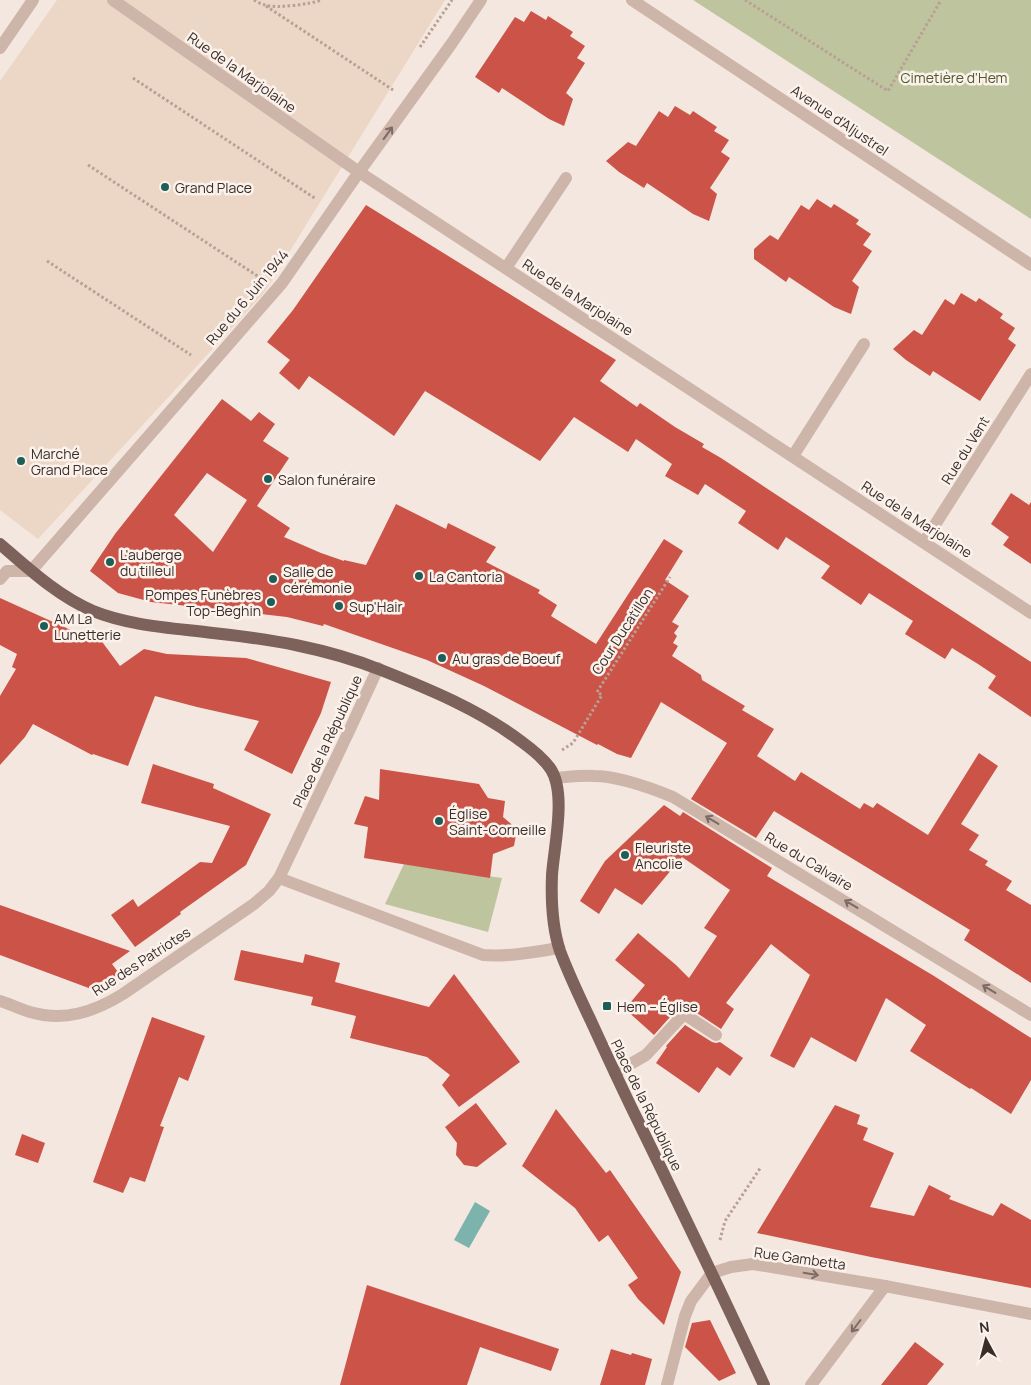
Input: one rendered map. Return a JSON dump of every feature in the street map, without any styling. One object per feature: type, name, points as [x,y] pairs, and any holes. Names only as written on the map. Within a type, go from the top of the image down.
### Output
[{"type":"main road","points":[[0,544],[54,589],[74,602],[97,612],[128,621],[162,627],[294,644],[328,651],[378,668]]},
{"type":"main road","name":"Place de la République","points":[[378,668],[420,686],[502,727],[531,749],[556,778],[559,800],[552,877],[552,911],[559,948],[615,1073],[764,1385]]},
{"type":"street","points":[[0,48],[32,0]]},
{"type":"street","name":"Rue de la Marjolaine","points":[[113,0],[359,172],[1031,613]]},
{"type":"street","name":"Rue du 6 Juin 1944","points":[[31,570],[277,289],[452,44],[481,0]]},
{"type":"street","name":"Avenue d'Aljustrel","points":[[632,0],[1031,265]]},
{"type":"street","points":[[506,268],[566,178]]},
{"type":"street","points":[[793,456],[864,344]]},
{"type":"street","name":"Rue du Vent","points":[[924,542],[1031,374]]},
{"type":"street","points":[[0,579],[7,571],[31,570]]},
{"type":"street","name":"Place de la République","points":[[279,878],[378,668]]},
{"type":"street","name":"Rue du Calvaire","points":[[556,778],[606,777],[654,789],[673,797],[1031,1015]]},
{"type":"street","points":[[279,878],[483,955],[514,955],[559,948]]},
{"type":"street","name":"Rue des Patriotes","points":[[0,1001],[30,1012],[61,1016],[86,1012],[108,1003],[254,904],[269,891],[279,878]]},
{"type":"street","points":[[615,1073],[646,1055],[684,1014],[716,1035]]},
{"type":"street","name":"Rue Gambetta","points":[[712,1273],[731,1267],[753,1264],[885,1286],[1031,1314]]},
{"type":"street","points":[[667,1385],[685,1316],[691,1301],[712,1273]]},
{"type":"street","points":[[812,1385],[885,1286]]},
{"type":"path","points":[[254,0],[266,6],[410,102]]},
{"type":"path","points":[[266,6],[303,4],[322,0]]},
{"type":"path","points":[[746,0],[888,91],[942,0]]},
{"type":"path","points":[[133,78],[332,210]]},
{"type":"path","points":[[88,165],[277,289]]},
{"type":"path","points":[[47,261],[209,367]]},
{"type":"path","name":"Cour Ducatillon","points":[[545,763],[572,743],[602,695],[597,692],[670,577]]},
{"type":"path","points":[[712,1273],[725,1221],[761,1167]]},
{"type":"green space","name":"Cimetière d'Hem","points":[[693,0],[1031,0],[1031,219]]},
{"type":"green space","points":[[404,864],[502,878],[488,932],[385,904]]},
{"type":"shaded area","name":"Grand Place","points":[[57,0],[445,0],[264,293],[38,539],[0,510],[0,81]]},
{"type":"water","points":[[475,1202],[490,1211],[469,1248],[454,1240]]},
{"type":"building","points":[[531,11],[546,20],[548,16],[573,32],[570,36],[585,46],[577,58],[585,63],[566,93],[573,99],[564,126],[549,119],[502,88],[499,93],[475,77],[515,17],[524,22]]},
{"type":"building","points":[[675,106],[690,115],[693,111],[717,127],[714,131],[729,140],[721,152],[730,158],[710,188],[717,194],[709,221],[693,214],[647,183],[644,188],[606,161],[628,142],[636,146],[659,111],[668,117]]},
{"type":"building","points":[[817,199],[831,208],[834,204],[859,220],[856,224],[871,234],[863,245],[872,251],[852,281],[859,287],[851,314],[834,307],[789,277],[786,282],[754,259],[754,249],[770,235],[778,240],[801,205],[809,210]]},
{"type":"building","points":[[366,205],[616,360],[600,381],[637,407],[640,403],[704,444],[702,447],[1031,662],[1031,717],[988,688],[996,676],[978,664],[952,648],[945,659],[905,634],[913,621],[869,593],[861,605],[821,578],[830,566],[786,537],[778,550],[738,523],[746,511],[705,484],[698,495],[665,476],[672,464],[636,439],[628,452],[574,417],[540,461],[425,391],[394,436],[309,376],[299,390],[279,373],[290,360],[267,342],[293,310]]},
{"type":"building","points":[[961,293],[976,302],[979,298],[1003,314],[1000,318],[1015,328],[1008,339],[1016,345],[980,401],[933,371],[930,376],[893,349],[914,330],[922,335],[945,299],[954,305]]},
{"type":"building","points":[[222,399],[251,421],[259,412],[275,424],[263,441],[289,458],[257,506],[290,528],[284,537],[344,561],[366,565],[396,504],[446,529],[448,523],[496,547],[486,562],[540,590],[538,593],[557,605],[551,616],[596,644],[664,539],[683,551],[665,580],[689,596],[672,622],[679,626],[674,633],[677,636],[673,643],[678,646],[672,656],[701,675],[702,680],[745,706],[742,710],[774,729],[757,756],[795,781],[801,772],[860,809],[864,803],[873,808],[877,803],[928,835],[979,753],[998,766],[961,824],[979,835],[969,850],[988,861],[985,865],[1012,881],[1006,890],[1031,905],[1031,983],[964,940],[970,930],[774,811],[756,838],[691,799],[727,743],[661,702],[631,758],[617,754],[484,686],[427,660],[324,624],[323,626],[287,617],[151,602],[118,593],[90,571],[115,534]],"holes":[[[207,473],[247,500],[213,552],[174,515]]]},
{"type":"building","points":[[1011,493],[1029,505],[1031,502],[1031,564],[1003,545],[1009,537],[991,524]]},
{"type":"building","points":[[0,598],[82,635],[100,639],[120,666],[144,649],[167,654],[246,658],[331,682],[321,713],[292,774],[244,750],[259,721],[155,696],[128,766],[92,755],[33,724],[25,737],[0,765],[0,696],[16,669],[12,667],[17,654],[0,645]]},
{"type":"building","points":[[153,764],[214,784],[213,788],[271,814],[246,865],[135,947],[111,915],[133,899],[138,907],[200,862],[212,863],[230,826],[141,803]]},
{"type":"building","name":"Église Saint-Corneille","points":[[380,769],[479,784],[488,798],[505,801],[503,817],[517,829],[514,846],[493,854],[490,878],[364,858],[368,827],[354,824],[365,796],[379,800]]},
{"type":"building","points":[[664,805],[680,816],[683,812],[772,868],[767,876],[934,976],[1031,1038],[1031,1080],[1011,1114],[910,1051],[926,1025],[886,998],[856,1062],[811,1037],[794,1068],[770,1056],[810,975],[771,944],[726,1003],[734,1009],[721,1029],[684,1006],[678,1008],[654,1035],[625,1009],[645,985],[615,960],[638,933],[689,978],[717,936],[704,928],[730,890],[682,857],[642,905],[615,888],[599,914],[580,901],[605,861]]},
{"type":"building","points":[[0,905],[130,951],[112,964],[121,976],[94,990],[0,955]]},
{"type":"building","points":[[241,950],[303,963],[305,954],[340,963],[335,982],[429,1007],[454,974],[520,1062],[459,1107],[442,1085],[450,1075],[427,1057],[350,1038],[356,1016],[311,1005],[313,997],[234,980]]},
{"type":"building","points":[[152,1017],[205,1036],[188,1081],[179,1077],[160,1126],[164,1127],[145,1182],[130,1177],[123,1193],[93,1182]]},
{"type":"building","points":[[685,1025],[712,1042],[720,1042],[743,1058],[730,1076],[717,1067],[699,1093],[656,1063],[666,1046]]},
{"type":"building","points":[[476,1103],[507,1144],[477,1167],[464,1165],[456,1155],[457,1143],[445,1127]]},
{"type":"building","points":[[835,1105],[860,1115],[857,1124],[868,1128],[863,1140],[894,1153],[870,1207],[914,1216],[929,1185],[951,1196],[949,1199],[993,1216],[1001,1203],[1031,1220],[1031,1288],[757,1233]]},
{"type":"building","points":[[556,1109],[606,1173],[610,1170],[681,1272],[664,1325],[638,1299],[628,1285],[638,1278],[608,1235],[599,1242],[575,1208],[522,1166]]},
{"type":"building","points":[[22,1134],[45,1143],[38,1163],[15,1155]]},
{"type":"building","points":[[367,1285],[559,1349],[551,1371],[480,1347],[467,1385],[340,1385]]},
{"type":"building","points":[[710,1320],[736,1373],[719,1381],[685,1347],[692,1323]]},
{"type":"building","points":[[915,1342],[944,1364],[927,1385],[881,1385]]},
{"type":"building","points":[[611,1349],[652,1359],[645,1385],[600,1385]]},
{"type":"place","name":"Grand Place","points":[[165,187]]},
{"type":"place","name":"Marché Grand Place","points":[[21,461]]},
{"type":"place","name":"Salon funéraire","points":[[268,479]]},
{"type":"place","name":"L'auberge du tilleul","points":[[110,562]]},
{"type":"place","name":"La Cantoria","points":[[419,576]]},
{"type":"place","name":"Salle de cérémonie","points":[[273,579]]},
{"type":"place","name":"Pompes Funèbres Top-Beghin","points":[[271,602]]},
{"type":"place","name":"Sup'Hair","points":[[339,606]]},
{"type":"place","name":"AM La Lunetterie","points":[[44,626]]},
{"type":"place","name":"Au gras de Boeuf","points":[[442,658]]},
{"type":"place","name":"Église Saint-Corneille","points":[[439,821]]},
{"type":"place","name":"Fleuriste Ancolie","points":[[625,855]]},
{"type":"place","name":"Hem – Église","points":[[607,1006]]}]
